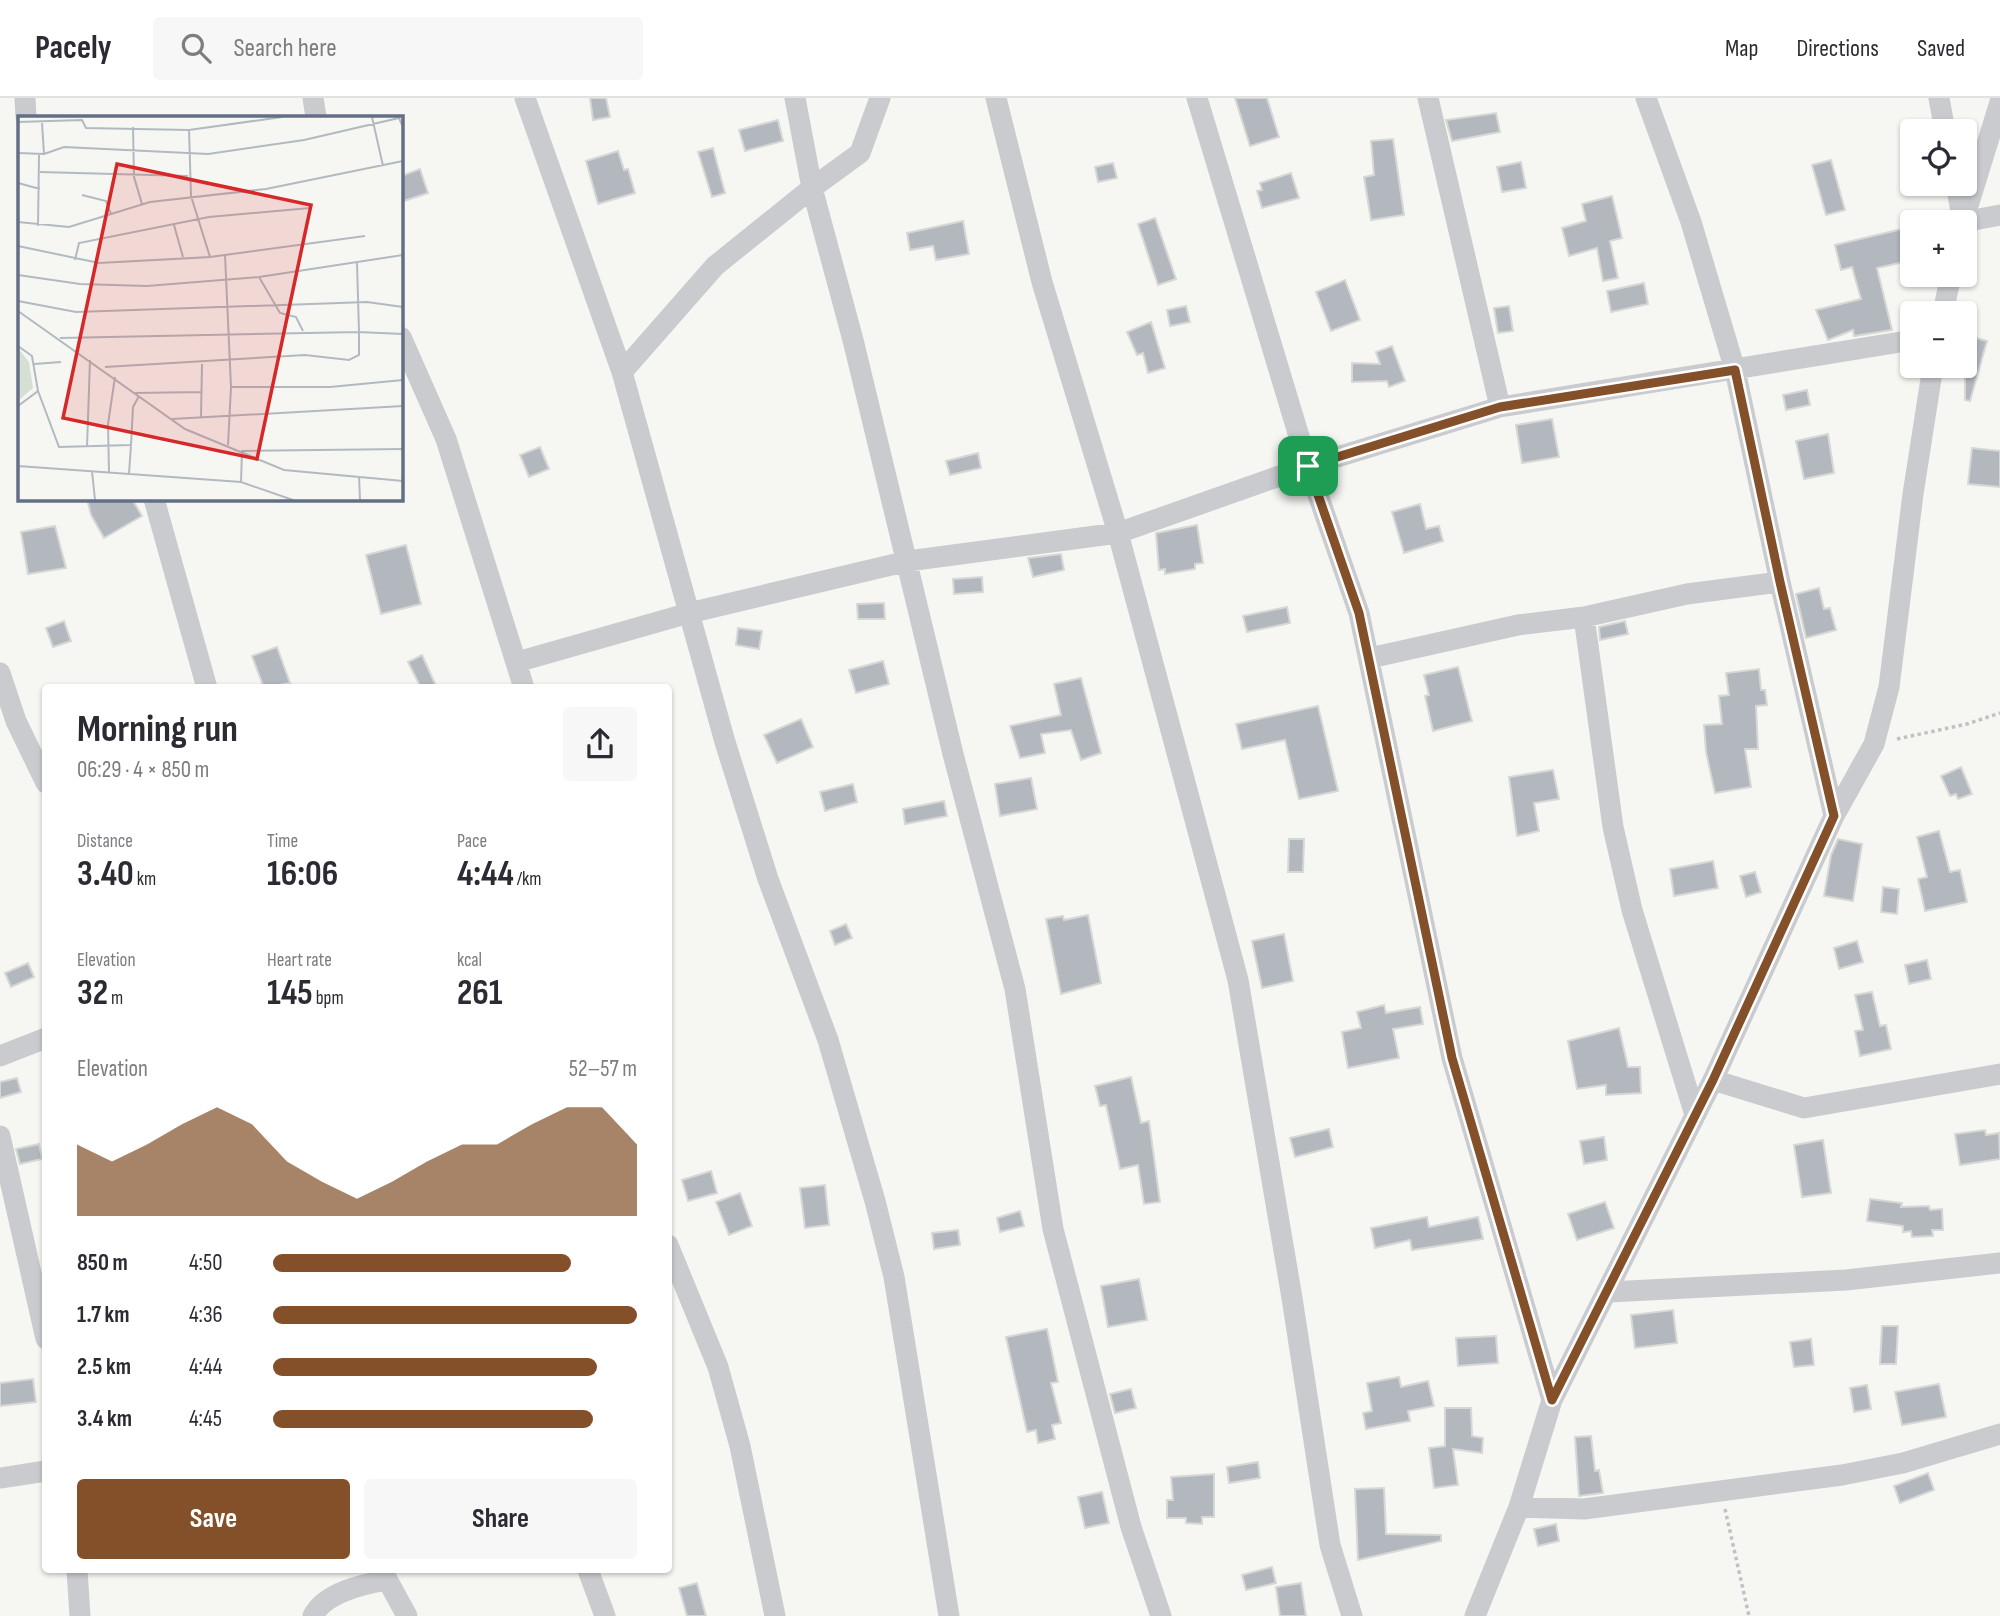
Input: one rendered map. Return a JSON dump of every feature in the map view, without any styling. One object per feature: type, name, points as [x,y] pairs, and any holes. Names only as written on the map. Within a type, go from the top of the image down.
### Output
[{"type":"street","points":[[25,98],[26,116]]},
{"type":"street","points":[[313,98],[316,116]]},
{"type":"street","points":[[525,98],[622,372],[760,854],[828,1040],[876,1201],[894,1278],[949,1616]]},
{"type":"street","points":[[795,98],[812,188],[908,561],[953,754],[1015,989],[1053,1229],[1132,1527],[1161,1616]]},
{"type":"street","points":[[622,372],[715,266],[860,153],[880,98]]},
{"type":"street","points":[[996,98],[1042,282],[1118,533],[1238,980],[1292,1298],[1330,1545],[1352,1616]]},
{"type":"street","points":[[1198,98],[1308,466],[1359,613],[1452,1058],[1552,1400]]},
{"type":"street","points":[[1428,98],[1500,407]]},
{"type":"street","points":[[1646,98],[1691,222],[1735,370],[1834,816]]},
{"type":"street","points":[[1939,98],[1943,119]]},
{"type":"street","points":[[1967,210],[2000,102]]},
{"type":"street","points":[[1977,219],[2000,215]]},
{"type":"street","points":[[402,339],[446,439],[523,684]]},
{"type":"street","points":[[517,662],[689,613],[908,561],[1118,533],[1308,466],[1500,407],[1900,342]]},
{"type":"street","points":[[1475,1616],[1518,1507],[1552,1400],[1609,1292],[1713,1080],[1834,816],[1874,744],[1889,687],[1913,494],[1931,378]]},
{"type":"street","points":[[154,500],[206,684]]},
{"type":"street","points":[[1370,658],[1518,625],[1584,617],[1687,594],[1780,582]]},
{"type":"street","points":[[1584,617],[1614,827],[1629,898],[1695,1115]]},
{"type":"street","points":[[0,673],[16,721],[42,775]]},
{"type":"street","points":[[0,1056],[42,1040]]},
{"type":"street","points":[[1713,1080],[1804,1108],[2000,1074]]},
{"type":"street","points":[[0,1136],[42,1321]]},
{"type":"street","points":[[672,1255],[718,1367],[740,1446],[775,1616]]},
{"type":"street","points":[[1609,1292],[1846,1280],[2000,1263]]},
{"type":"street","points":[[1518,1507],[1584,1509],[1720,1488],[1785,1483],[1873,1469],[2000,1434]]},
{"type":"street","points":[[0,1478],[42,1472]]},
{"type":"street","points":[[77,1573],[80,1616]]},
{"type":"street","points":[[589,1573],[605,1616]]},
{"type":"street","points":[[313,1616],[316,1609],[342,1592],[385,1575],[407,1616]]},
{"type":"path","points":[[1874,744],[1967,724],[2000,713]]},
{"type":"path","points":[[1720,1488],[1749,1616]]},
{"type":"building","points":[[590,98],[606,98],[610,117],[593,120]]},
{"type":"building","points":[[1235,98],[1267,98],[1279,137],[1250,146]]},
{"type":"building","points":[[1496,113],[1500,132],[1452,141],[1446,120]]},
{"type":"building","points":[[778,120],[783,141],[745,151],[739,130]]},
{"type":"building","points":[[1393,139],[1404,215],[1371,220],[1364,177],[1374,175],[1371,141]]},
{"type":"building","points":[[713,148],[725,193],[712,197],[698,152]]},
{"type":"building","points":[[618,151],[624,170],[628,169],[635,193],[598,204],[586,161]]},
{"type":"building","points":[[1831,160],[1845,210],[1826,215],[1812,165]]},
{"type":"building","points":[[1521,162],[1526,188],[1502,192],[1497,167]]},
{"type":"building","points":[[1113,163],[1117,178],[1098,182],[1095,167]]},
{"type":"building","points":[[420,169],[428,193],[402,202],[402,176]]},
{"type":"building","points":[[1291,173],[1299,198],[1262,208],[1257,191],[1262,190],[1260,183]]},
{"type":"building","points":[[1612,196],[1622,238],[1610,241],[1618,278],[1603,281],[1597,248],[1569,256],[1562,228],[1586,221],[1582,204]]},
{"type":"building","points":[[1155,218],[1176,279],[1158,285],[1138,224]]},
{"type":"building","points":[[963,221],[969,254],[936,260],[933,246],[910,250],[907,233]]},
{"type":"building","points":[[1900,229],[1900,263],[1877,268],[1892,330],[1854,336],[1853,330],[1828,340],[1816,310],[1861,299],[1852,267],[1841,270],[1835,245]]},
{"type":"building","points":[[1345,280],[1360,320],[1331,331],[1316,292]]},
{"type":"building","points":[[1644,283],[1648,304],[1611,312],[1607,291]]},
{"type":"building","points":[[1186,306],[1190,322],[1170,326],[1167,310]]},
{"type":"building","points":[[1509,306],[1513,331],[1498,333],[1494,308]]},
{"type":"building","points":[[1151,322],[1165,368],[1148,373],[1143,353],[1137,355],[1127,332]]},
{"type":"building","points":[[1977,338],[1987,341],[1977,376]]},
{"type":"building","points":[[1392,346],[1405,381],[1389,387],[1387,381],[1352,382],[1352,363],[1380,364],[1376,352]]},
{"type":"building","points":[[1965,378],[1977,378],[1970,401],[1965,400]]},
{"type":"building","points":[[1807,390],[1810,405],[1786,410],[1783,395]]},
{"type":"building","points":[[1552,419],[1559,457],[1522,463],[1516,425]]},
{"type":"building","points":[[1828,434],[1834,473],[1804,479],[1796,441]]},
{"type":"building","points":[[540,447],[549,469],[529,477],[520,455]]},
{"type":"building","points":[[1972,448],[2000,451],[2000,487],[1968,484]]},
{"type":"building","points":[[978,453],[981,468],[950,475],[946,461]]},
{"type":"building","points":[[87,500],[133,500],[142,516],[104,538],[91,515]]},
{"type":"building","points":[[1420,504],[1426,529],[1439,526],[1443,541],[1404,553],[1392,512]]},
{"type":"building","points":[[1197,525],[1203,563],[1195,564],[1195,569],[1165,574],[1165,569],[1159,570],[1156,533]]},
{"type":"building","points":[[55,526],[66,568],[28,574],[21,532]]},
{"type":"building","points":[[406,545],[421,604],[381,614],[366,555]]},
{"type":"building","points":[[1061,554],[1064,570],[1033,577],[1028,558]]},
{"type":"building","points":[[982,577],[983,592],[954,594],[953,579]]},
{"type":"building","points":[[1819,588],[1824,609],[1830,608],[1836,630],[1806,638],[1796,594]]},
{"type":"building","points":[[884,603],[885,619],[858,619],[857,604]]},
{"type":"building","points":[[1287,607],[1290,623],[1247,632],[1243,616]]},
{"type":"building","points":[[64,621],[71,641],[53,647],[46,628]]},
{"type":"building","points":[[1625,621],[1628,634],[1600,640],[1599,627]]},
{"type":"building","points":[[738,628],[762,631],[759,649],[736,645]]},
{"type":"building","points":[[277,647],[290,683],[262,684],[252,656]]},
{"type":"building","points":[[422,655],[435,684],[419,684],[408,662]]},
{"type":"building","points":[[883,661],[889,684],[856,693],[849,670]]},
{"type":"building","points":[[1458,667],[1472,721],[1433,731],[1425,696],[1429,695],[1424,675]]},
{"type":"building","points":[[1759,669],[1761,690],[1765,690],[1767,705],[1756,706],[1758,749],[1745,749],[1751,787],[1715,793],[1706,752],[1704,725],[1722,724],[1719,696],[1729,695],[1726,673]]},
{"type":"building","points":[[1081,678],[1101,753],[1081,760],[1071,730],[1041,734],[1045,753],[1020,758],[1010,726],[1061,715],[1054,684]]},
{"type":"building","points":[[1318,706],[1338,791],[1299,799],[1285,740],[1242,749],[1236,724]]},
{"type":"building","points":[[801,719],[813,747],[777,763],[764,735]]},
{"type":"building","points":[[1961,767],[1972,794],[1958,799],[1956,794],[1950,796],[1941,776]]},
{"type":"building","points":[[1553,770],[1559,799],[1534,803],[1539,831],[1517,836],[1509,777]]},
{"type":"building","points":[[1031,778],[1037,809],[1000,816],[995,784]]},
{"type":"building","points":[[853,784],[857,802],[825,811],[820,792]]},
{"type":"building","points":[[944,801],[947,816],[905,824],[903,809]]},
{"type":"building","points":[[1939,831],[1950,872],[1960,870],[1967,902],[1925,911],[1918,879],[1927,877],[1917,837]]},
{"type":"building","points":[[1289,839],[1304,839],[1303,872],[1288,872]]},
{"type":"building","points":[[1838,839],[1862,844],[1853,901],[1824,896],[1831,855]]},
{"type":"building","points":[[1713,861],[1718,888],[1674,896],[1670,869]]},
{"type":"building","points":[[1755,872],[1761,892],[1746,897],[1740,876]]},
{"type":"building","points":[[1883,887],[1899,889],[1897,914],[1881,912]]},
{"type":"building","points":[[1088,915],[1101,983],[1061,994],[1046,919],[1063,916],[1064,920]]},
{"type":"building","points":[[846,924],[852,938],[835,945],[830,931]]},
{"type":"building","points":[[1284,934],[1293,981],[1262,988],[1252,941]]},
{"type":"building","points":[[1857,941],[1863,962],[1839,969],[1834,948]]},
{"type":"building","points":[[1927,960],[1931,979],[1909,984],[1905,965]]},
{"type":"building","points":[[28,963],[34,977],[11,987],[5,973]]},
{"type":"building","points":[[1872,992],[1880,1026],[1886,1025],[1891,1049],[1860,1056],[1855,1031],[1863,1030],[1855,995]]},
{"type":"building","points":[[1384,1005],[1386,1013],[1420,1007],[1423,1024],[1393,1029],[1399,1058],[1348,1068],[1342,1032],[1361,1028],[1357,1012]]},
{"type":"building","points":[[1619,1028],[1628,1067],[1640,1067],[1641,1093],[1606,1095],[1606,1085],[1577,1089],[1568,1041]]},
{"type":"building","points":[[1131,1077],[1141,1123],[1149,1121],[1160,1202],[1144,1204],[1138,1165],[1120,1169],[1106,1105],[1100,1106],[1095,1086]]},
{"type":"building","points":[[17,1078],[21,1092],[0,1098],[0,1082]]},
{"type":"building","points":[[1329,1129],[1333,1147],[1295,1157],[1290,1138]]},
{"type":"building","points":[[1985,1130],[1986,1135],[1999,1133],[2000,1159],[1960,1165],[1955,1134]]},
{"type":"building","points":[[1604,1137],[1607,1160],[1584,1164],[1580,1141]]},
{"type":"building","points":[[1823,1140],[1831,1193],[1802,1197],[1794,1145]]},
{"type":"building","points":[[39,1144],[42,1159],[20,1164],[16,1149]]},
{"type":"building","points":[[711,1171],[717,1193],[688,1201],[682,1180]]},
{"type":"building","points":[[825,1185],[829,1225],[805,1228],[800,1188]]},
{"type":"building","points":[[740,1193],[752,1226],[729,1235],[716,1202]]},
{"type":"building","points":[[1870,1199],[1902,1203],[1901,1207],[1929,1206],[1930,1210],[1942,1209],[1943,1230],[1932,1230],[1933,1236],[1912,1237],[1911,1231],[1903,1232],[1903,1226],[1867,1221]]},
{"type":"building","points":[[1605,1202],[1614,1228],[1577,1240],[1568,1214]]},
{"type":"building","points":[[1020,1211],[1024,1226],[1000,1232],[997,1218]]},
{"type":"building","points":[[1427,1217],[1429,1227],[1478,1217],[1483,1239],[1412,1250],[1410,1240],[1375,1248],[1371,1228]]},
{"type":"building","points":[[958,1230],[960,1245],[934,1249],[932,1233]]},
{"type":"building","points":[[1139,1279],[1147,1320],[1108,1327],[1101,1286]]},
{"type":"building","points":[[1673,1310],[1677,1343],[1635,1348],[1631,1315]]},
{"type":"building","points":[[1882,1326],[1898,1326],[1896,1364],[1880,1364]]},
{"type":"building","points":[[1047,1329],[1058,1382],[1051,1383],[1061,1423],[1052,1425],[1055,1439],[1038,1443],[1036,1430],[1027,1432],[1006,1337]]},
{"type":"building","points":[[1496,1336],[1498,1363],[1458,1366],[1456,1338]]},
{"type":"building","points":[[1811,1339],[1814,1365],[1794,1367],[1790,1342]]},
{"type":"building","points":[[1399,1377],[1401,1387],[1428,1381],[1434,1406],[1408,1411],[1410,1421],[1366,1429],[1363,1413],[1372,1411],[1367,1383]]},
{"type":"building","points":[[33,1379],[36,1402],[0,1406],[0,1383]]},
{"type":"building","points":[[1939,1384],[1946,1417],[1902,1425],[1895,1392]]},
{"type":"building","points":[[1867,1385],[1871,1409],[1854,1412],[1850,1388]]},
{"type":"building","points":[[1131,1389],[1136,1408],[1115,1413],[1110,1394]]},
{"type":"building","points":[[1445,1408],[1471,1408],[1472,1436],[1483,1438],[1482,1453],[1453,1449],[1458,1485],[1434,1488],[1429,1448],[1445,1446]]},
{"type":"building","points":[[1591,1436],[1595,1471],[1599,1470],[1603,1493],[1579,1496],[1575,1437]]},
{"type":"building","points":[[1258,1462],[1260,1478],[1229,1483],[1227,1467]]},
{"type":"building","points":[[1928,1473],[1934,1490],[1900,1503],[1894,1486]]},
{"type":"building","points":[[1214,1474],[1214,1517],[1202,1517],[1202,1524],[1186,1523],[1186,1518],[1167,1518],[1167,1500],[1173,1500],[1171,1477]]},
{"type":"building","points":[[1384,1488],[1386,1534],[1441,1535],[1441,1541],[1358,1560],[1355,1489]]},
{"type":"building","points":[[1102,1492],[1109,1523],[1085,1528],[1078,1497]]},
{"type":"building","points":[[1556,1524],[1559,1541],[1538,1546],[1534,1529]]},
{"type":"building","points":[[1272,1567],[1276,1583],[1246,1590],[1242,1575]]},
{"type":"building","points":[[697,1583],[706,1616],[687,1616],[679,1588]]},
{"type":"building","points":[[1301,1583],[1306,1616],[1280,1616],[1276,1587]]},
{"type":"route","points":[[1735,370],[1834,816],[1713,1080],[1609,1292],[1552,1400],[1452,1058],[1359,613],[1308,466],[1500,407],[1735,370]]}]
